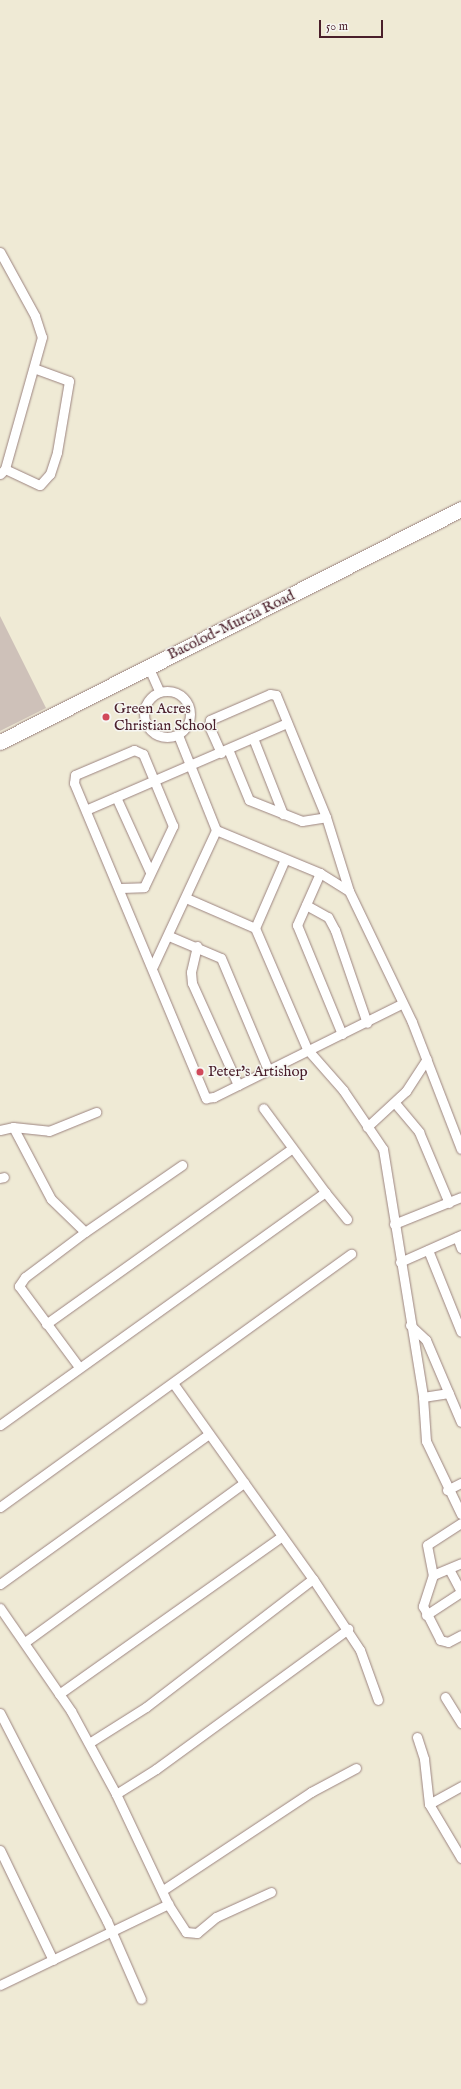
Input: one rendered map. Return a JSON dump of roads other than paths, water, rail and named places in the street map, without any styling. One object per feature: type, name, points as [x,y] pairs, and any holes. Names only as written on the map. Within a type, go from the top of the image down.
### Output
[{"type":"main road","name":"Bacolod-Murcia Road","points":[[0,742],[461,508]]},
{"type":"street","points":[[0,252],[41,333],[34,368],[2,471],[40,485],[50,474],[57,452],[69,381],[34,368]]},
{"type":"street","points":[[148,666],[159,692]]},
{"type":"street","points":[[159,692],[178,692],[190,707],[189,724],[178,735],[156,735],[144,718],[150,698],[159,692]]},
{"type":"street","points":[[326,816],[302,821],[255,804],[244,795],[224,751],[208,726],[210,720],[220,713],[274,694],[326,816],[349,891],[427,1060],[461,1149]]},
{"type":"street","points":[[88,809],[287,723]]},
{"type":"street","points":[[153,966],[169,936],[216,830],[192,765],[178,735]]},
{"type":"street","points":[[253,738],[283,814]]},
{"type":"street","points":[[120,888],[144,887],[172,826],[139,751],[82,772],[74,778],[88,809],[120,888],[153,966],[202,1095],[210,1099],[307,1049],[367,1023],[401,1004]]},
{"type":"street","points":[[116,797],[150,872]]},
{"type":"street","points":[[216,830],[320,873],[349,891]]},
{"type":"street","points":[[255,928],[285,859]]},
{"type":"street","points":[[320,873],[297,925],[300,936],[342,1034]]},
{"type":"street","points":[[186,898],[255,928],[307,1049],[343,1090],[377,1138],[388,1163],[394,1224],[423,1397],[426,1442],[447,1490],[461,1514]]},
{"type":"street","points":[[306,905],[328,917],[336,930],[367,1023]]},
{"type":"street","points":[[169,936],[197,946],[221,958],[268,1070]]},
{"type":"street","points":[[197,946],[191,972],[192,983],[238,1085]]},
{"type":"street","points":[[368,1127],[395,1103],[427,1060]]},
{"type":"street","points":[[395,1103],[419,1132],[449,1203]]},
{"type":"street","points":[[263,1108],[291,1149],[347,1219]]},
{"type":"street","points":[[0,1130],[13,1127],[49,1132],[96,1112]]},
{"type":"street","points":[[13,1127],[51,1199],[85,1232]]},
{"type":"street","points":[[46,1324],[291,1149]]},
{"type":"street","points":[[79,1367],[20,1288],[20,1282],[85,1232],[182,1165]]},
{"type":"street","points":[[0,1425],[325,1192]]},
{"type":"street","points":[[394,1224],[461,1197]]},
{"type":"street","points":[[400,1262],[459,1236],[461,1248]]},
{"type":"street","points":[[428,1250],[461,1332]]},
{"type":"street","points":[[0,1507],[351,1254]]},
{"type":"street","points":[[410,1325],[426,1340],[461,1422]]},
{"type":"street","points":[[173,1383],[348,1629],[366,1661],[378,1700]]},
{"type":"street","points":[[423,1397],[449,1393]]},
{"type":"street","points":[[0,1584],[209,1434]]},
{"type":"street","points":[[25,1642],[244,1483]]},
{"type":"street","points":[[447,1490],[461,1483]]},
{"type":"street","points":[[461,1524],[427,1545],[433,1575],[423,1606],[426,1615],[444,1642],[461,1635]]},
{"type":"street","points":[[59,1694],[282,1536]]},
{"type":"street","points":[[433,1575],[461,1563]]},
{"type":"street","points":[[426,1615],[461,1592],[449,1569]]},
{"type":"street","points":[[89,1743],[146,1707],[313,1579]]},
{"type":"street","points":[[0,1608],[25,1642],[89,1743],[116,1794],[177,1922],[192,1935],[216,1917],[271,1892]]},
{"type":"street","points":[[116,1794],[156,1769],[348,1629]]},
{"type":"street","points":[[446,1697],[461,1723]]},
{"type":"street","points":[[0,1713],[112,1931],[141,1999]]},
{"type":"street","points":[[417,1737],[424,1759],[429,1804],[461,1858]]},
{"type":"street","points":[[163,1890],[311,1792],[356,1768]]},
{"type":"street","points":[[429,1804],[461,1786]]},
{"type":"street","points":[[0,1850],[53,1960]]},
{"type":"street","points":[[0,1985],[168,1904]]},
{"type":"place","name":"Green Acres Christian School","points":[[106,717]]},
{"type":"place","name":"Peter's Artishop","points":[[200,1072]]}]
